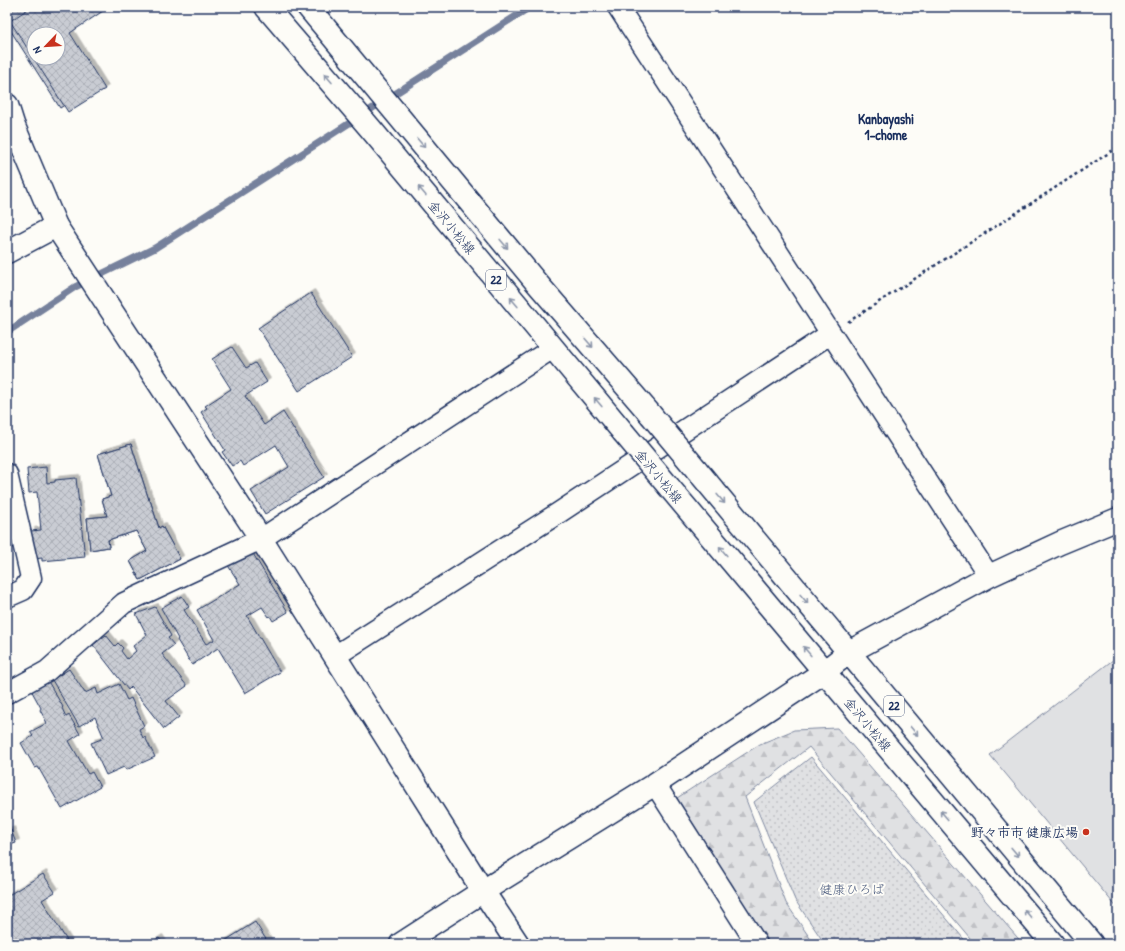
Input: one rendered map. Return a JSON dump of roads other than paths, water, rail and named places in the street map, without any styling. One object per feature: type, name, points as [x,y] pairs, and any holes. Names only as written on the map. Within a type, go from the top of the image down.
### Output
[{"type":"main road","name":"金沢小松線","points":[[266,7],[370,128],[1053,944]]},
{"type":"main road","name":"22","points":[[308,7],[536,282],[651,414],[1092,944]]},
{"type":"main road","points":[[7,105],[13,124],[56,226],[261,539],[518,944]]},
{"type":"main road","points":[[7,252],[56,226]]},
{"type":"main road","points":[[401,944],[655,784],[824,672],[849,652],[989,576],[1060,543],[1118,519]]},
{"type":"street","points":[[618,7],[989,576]]},
{"type":"street","points":[[334,656],[553,516],[830,334]]},
{"type":"street","points":[[7,693],[47,671],[124,603],[261,539],[553,348]]},
{"type":"street","points":[[7,474],[31,578],[23,590],[7,597]]},
{"type":"street","points":[[655,784],[757,944]]},
{"type":"waterway","points":[[7,332],[75,287],[155,248],[530,7]]},
{"type":"place","name":"野々市市 健康広場","points":[[1086,832]]},
{"type":"district","name":"Kanbayashi 1-chome","points":[[886,128]]},
{"type":"park label","name":"健康ひろば","points":[[852,889]]}]
